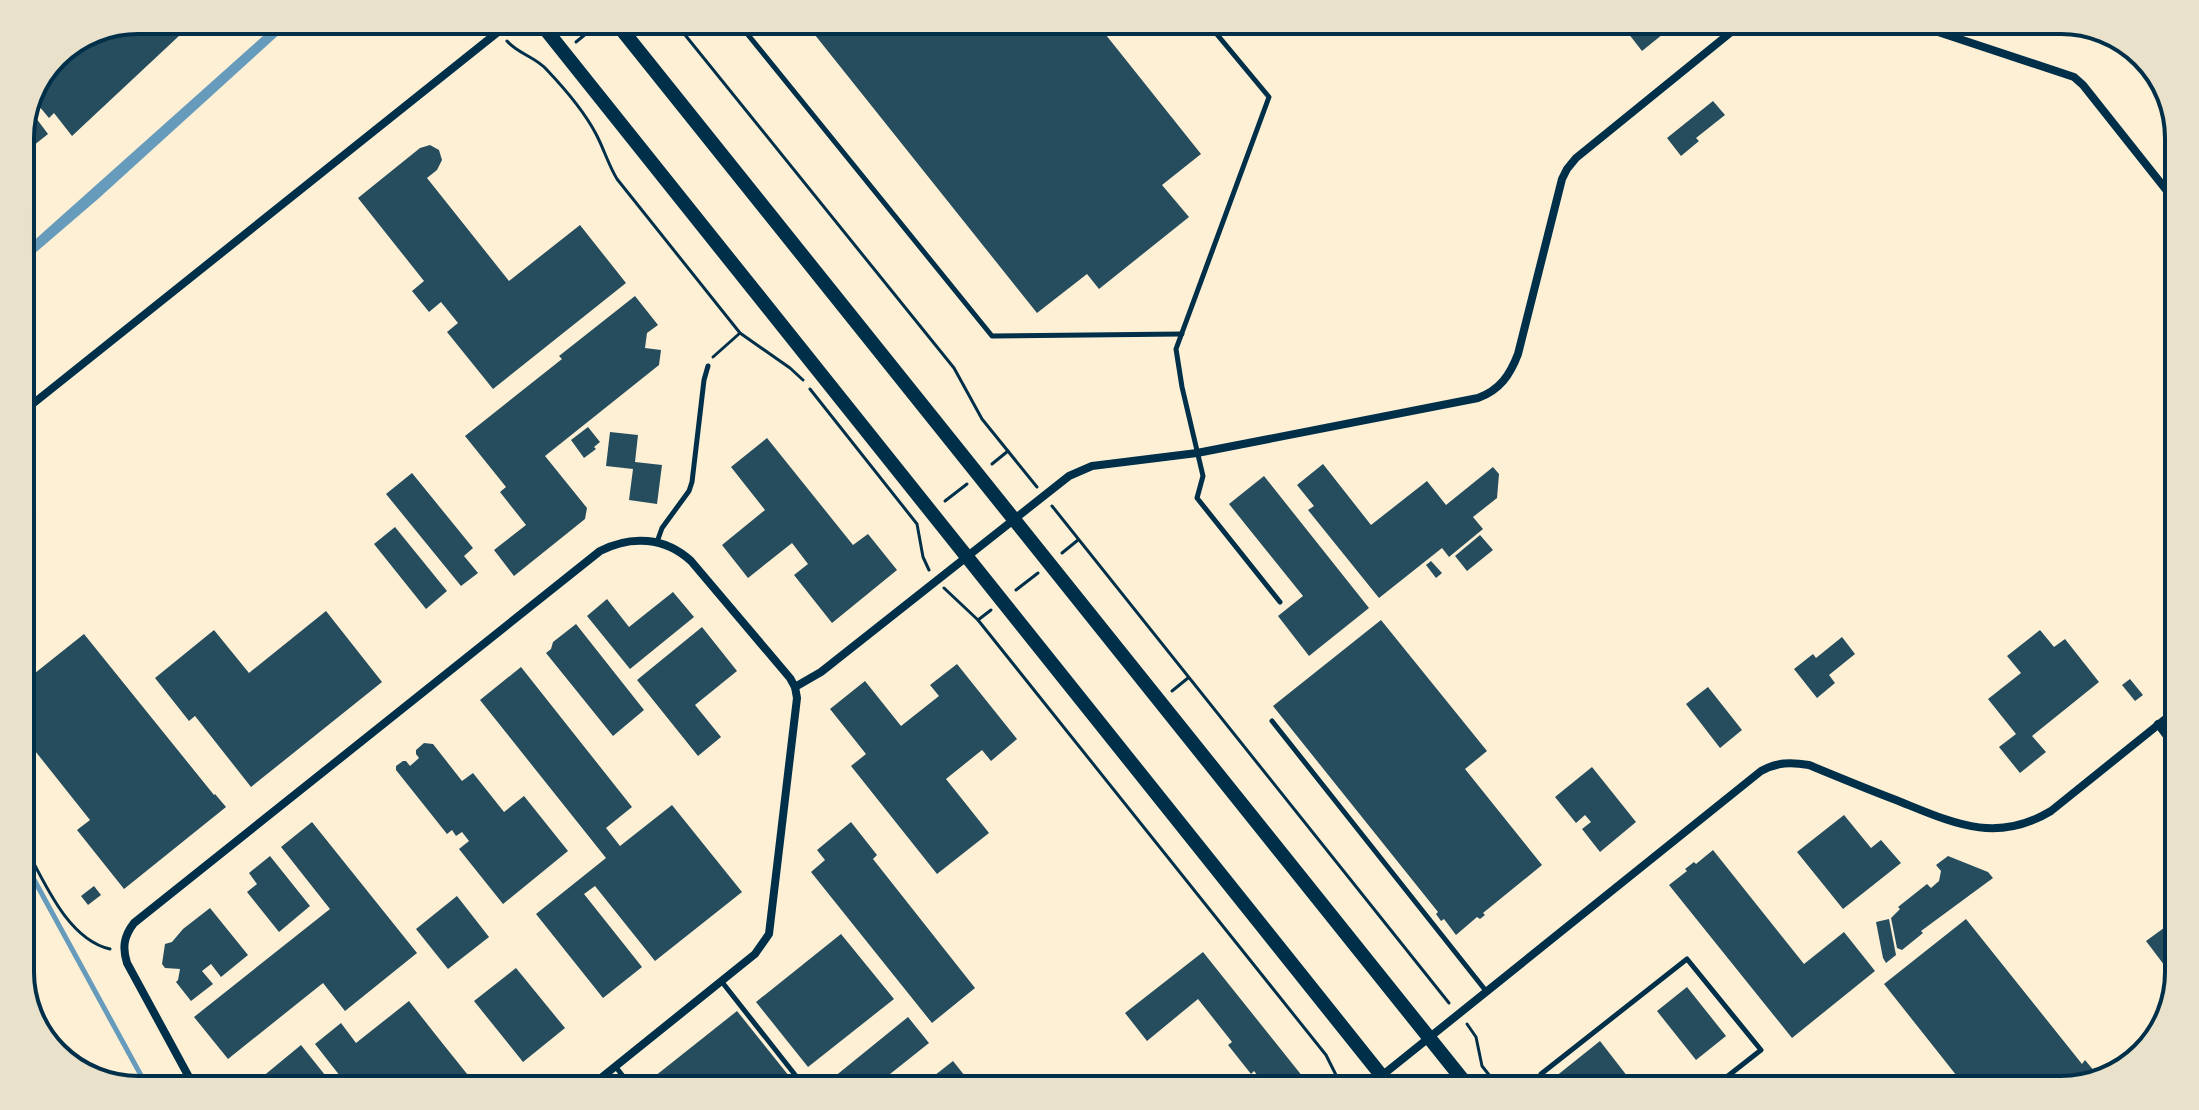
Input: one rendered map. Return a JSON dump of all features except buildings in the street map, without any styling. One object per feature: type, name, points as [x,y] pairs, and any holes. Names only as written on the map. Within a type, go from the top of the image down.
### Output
[{"type":"main road","points":[[549,34],[1382,1075]]},
{"type":"main road","points":[[625,34],[1460,1076]]},
{"type":"street","points":[[34,403],[495,34]]},
{"type":"street","points":[[795,687],[821,672],[1043,495],[1069,476],[1092,466],[1197,453],[1478,398],[1496,390],[1513,367],[1518,354],[1567,169],[1576,158],[1729,34]]},
{"type":"street","points":[[1944,34],[2074,77],[2165,188]]},
{"type":"street","points":[[188,1076],[127,963],[124,952],[128,932],[134,923],[600,551],[611,545],[639,540],[657,542],[679,550],[691,561],[795,687],[797,698],[769,934],[755,954],[603,1076]]},
{"type":"street","points":[[1382,1075],[1771,766],[1788,763],[1809,765],[1956,824],[1995,829],[2017,826],[2051,811],[2165,719]]},
{"type":"street","points":[[2158,724],[2165,733]]},
{"type":"lane","points":[[747,34],[992,336],[1182,334]]},
{"type":"lane","points":[[1217,34],[1269,97],[1176,349],[1203,476],[1197,498],[1280,602]]},
{"type":"lane","points":[[657,542],[662,528],[689,491],[692,482],[708,366]]},
{"type":"lane","points":[[1272,721],[1486,991]]},
{"type":"lane","points":[[1543,1076],[1541,1074],[1687,959],[1761,1050],[1728,1076]]},
{"type":"lane","points":[[721,981],[796,1076]]},
{"type":"lane","points":[[615,1066],[623,1076]]},
{"type":"path","points":[[500,34],[511,46],[545,67],[589,122],[617,179],[740,333],[790,368],[803,381],[917,524],[927,567],[978,620],[1326,1055],[1336,1076]]},
{"type":"path","points":[[684,34],[954,368],[982,419],[1458,1013],[1476,1037],[1482,1066],[1490,1076]]},
{"type":"path","points":[[708,366],[714,356],[740,333]]},
{"type":"path","points":[[917,524],[1008,451]]},
{"type":"path","points":[[978,620],[1078,540]]},
{"type":"path","points":[[1166,696],[1188,677]]},
{"type":"path","points":[[1046,705],[1053,700]]},
{"type":"path","points":[[34,862],[59,908],[76,930],[93,943],[124,952]]},
{"type":"water","points":[[265,34],[280,34],[34,254],[34,241]]},
{"type":"waterway","points":[[34,880],[141,1076]]}]
